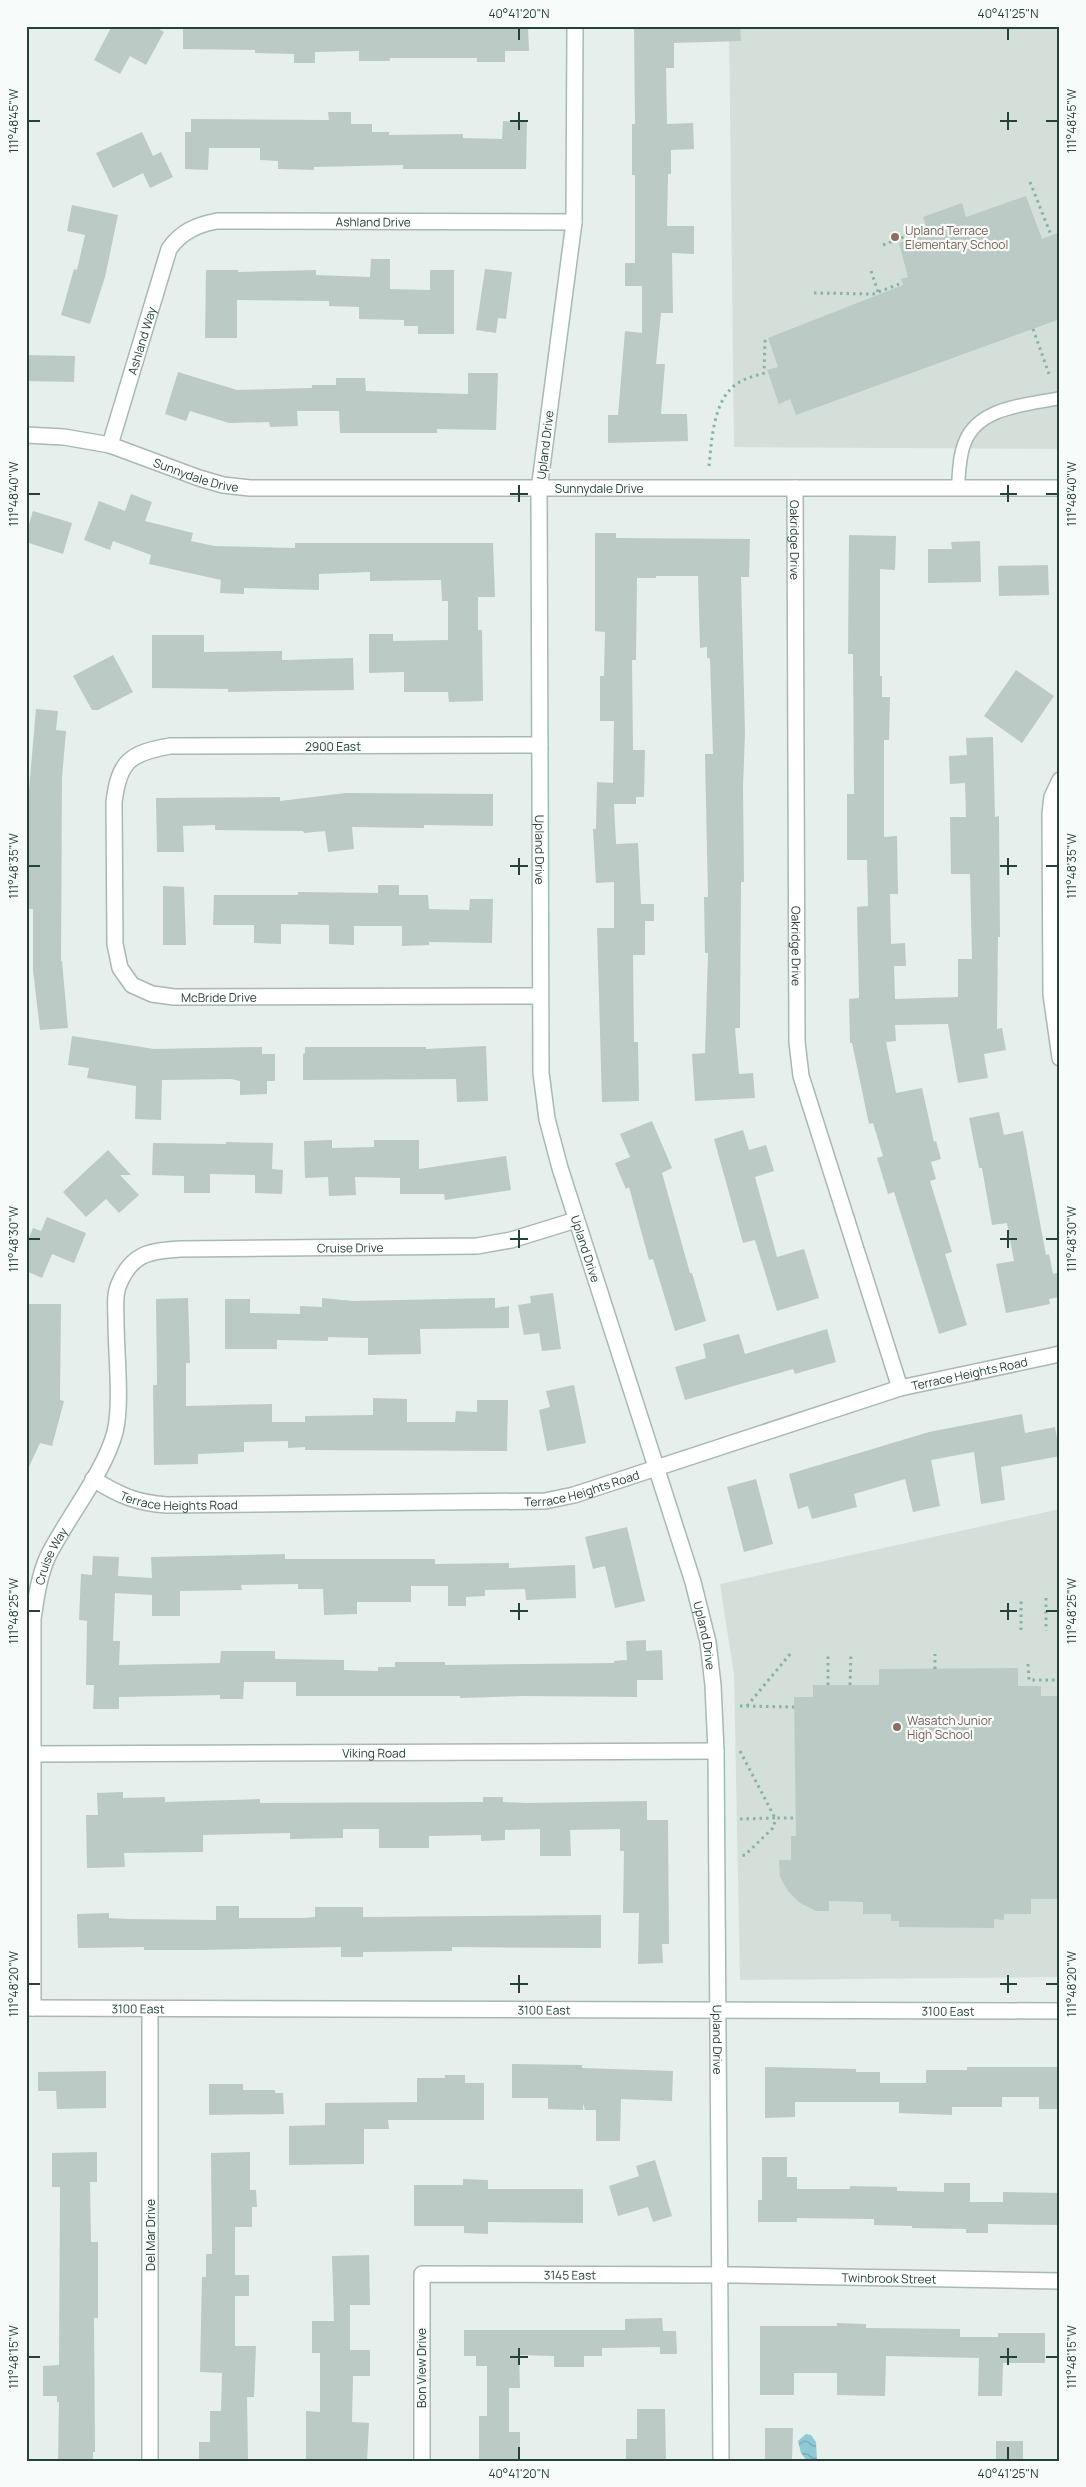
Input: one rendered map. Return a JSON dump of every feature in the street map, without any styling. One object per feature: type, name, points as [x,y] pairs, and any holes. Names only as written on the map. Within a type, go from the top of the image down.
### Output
[{"type":"street","name":"Upland Drive","points":[[575,26],[574,222],[539,490],[541,1073],[547,1119],[576,1220],[693,1582],[708,1642],[713,1685],[716,1751],[718,2275],[721,2461]]},
{"type":"street","name":"Ashland Drive","points":[[176,239],[183,233],[202,224],[217,222],[574,222]]},
{"type":"street","name":"Ashland Way","points":[[110,445],[169,249],[176,239]]},
{"type":"street","name":"Sunnydale Drive","points":[[26,435],[64,437],[110,445],[223,486],[250,488],[539,490],[1060,488]]},
{"type":"street","name":"Oakridge Drive","points":[[795,488],[797,1042],[800,1076],[900,1388]]},
{"type":"street","name":"2900 East","points":[[128,760],[147,750],[170,746],[540,745]]},
{"type":"street","name":"McBride Drive","points":[[128,760],[117,781],[114,802],[116,944],[120,968],[132,986],[152,994],[174,997],[540,996]]},
{"type":"street","points":[[1058,782],[1052,797],[1050,814],[1051,994],[1060,1058]]},
{"type":"street","name":"Cruise Drive","points":[[127,1268],[139,1257],[153,1251],[180,1249],[477,1246],[511,1240],[576,1220]]},
{"type":"street","name":"Cruise Way","points":[[30,2008],[33,1619],[38,1586],[48,1558],[93,1479],[115,1432],[117,1412],[116,1299],[118,1286],[127,1268]]},
{"type":"street","name":"Terrace Heights Road","points":[[93,1479],[119,1494],[142,1503],[167,1505],[517,1503],[545,1501],[574,1495],[900,1388],[1060,1354]]},
{"type":"street","name":"Viking Road","points":[[33,1754],[716,1751]]},
{"type":"street","name":"3100 East","points":[[30,2008],[1060,2011]]},
{"type":"street","name":"Del Mar Drive","points":[[150,2009],[150,2461]]},
{"type":"street","name":"3145 East","points":[[422,2274],[718,2275]]},
{"type":"street","name":"Bon View Drive","points":[[422,2274],[422,2461]]},
{"type":"street","name":"Twinbrook Street","points":[[718,2275],[1060,2281]]},
{"type":"lane","points":[[958,488],[960,461],[965,440],[979,422],[995,411],[1060,398]]},
{"type":"path","points":[[1030,182],[1051,236]]},
{"type":"path","points":[[883,245],[927,228]]},
{"type":"path","points":[[871,271],[878,292]]},
{"type":"path","points":[[814,293],[873,294],[902,283]]},
{"type":"path","points":[[1033,329],[1049,374]]},
{"type":"path","points":[[709,466],[712,431],[722,403],[728,392],[738,383],[764,372],[765,339]]},
{"type":"path","points":[[1021,1598],[1021,1630]]},
{"type":"path","points":[[1046,1598],[1046,1631]]},
{"type":"path","points":[[747,1706],[791,1653]]},
{"type":"path","points":[[828,1653],[828,1685]]},
{"type":"path","points":[[850,1685],[851,1654]]},
{"type":"path","points":[[935,1654],[935,1669]]},
{"type":"path","points":[[1028,1664],[1029,1680],[1060,1680]]},
{"type":"path","points":[[740,1706],[794,1706]]},
{"type":"path","points":[[740,1751],[775,1818],[774,1827],[745,1855],[740,1856]]},
{"type":"path","points":[[740,1819],[795,1818]]},
{"type":"shaded area","name":"Upland Terrace Elementary School","points":[[729,26],[1060,26],[1060,449],[734,447]]},
{"type":"shaded area","name":"Wasatch Junior High School","points":[[1060,1509],[1060,1977],[740,1980],[734,1675],[720,1584]]},
{"type":"water","points":[[806,2434],[811,2435],[816,2442],[817,2461],[807,2461],[801,2453],[798,2441]]},
{"type":"building","points":[[112,26],[154,26],[164,32],[146,65],[130,56],[120,74],[94,60]]},
{"type":"building","points":[[183,26],[528,26],[529,51],[505,51],[505,62],[477,62],[477,58],[390,58],[390,61],[359,61],[359,51],[315,52],[315,63],[294,63],[294,54],[255,53],[255,50],[183,49]]},
{"type":"building","points":[[634,26],[740,26],[741,41],[674,43],[674,68],[666,68],[667,124],[693,123],[694,149],[671,150],[671,174],[668,174],[667,226],[694,226],[694,254],[672,253],[673,313],[661,313],[656,364],[665,364],[661,414],[687,414],[688,441],[608,443],[608,415],[618,415],[625,331],[642,333],[642,286],[625,286],[625,263],[635,263],[635,175],[632,175],[632,124],[635,124]]},
{"type":"building","points":[[328,112],[351,112],[351,124],[372,124],[372,132],[389,132],[389,135],[463,134],[463,138],[502,139],[503,121],[527,122],[526,169],[403,169],[403,165],[314,167],[314,170],[278,169],[278,161],[260,160],[260,148],[209,148],[208,170],[185,169],[185,132],[191,132],[191,119],[329,120]]},
{"type":"building","points":[[142,132],[153,156],[161,152],[173,177],[150,188],[143,173],[113,188],[96,153]]},
{"type":"building","name":"Upland Terrace Elementary School","points":[[1026,196],[1042,239],[1060,232],[1060,319],[796,415],[790,399],[779,404],[767,370],[778,367],[768,338],[903,285],[901,279],[908,277],[899,243],[928,231],[923,217],[962,203],[966,217]]},
{"type":"building","points":[[72,205],[118,215],[105,277],[90,324],[61,315],[74,269],[77,270],[85,235],[67,231]]},
{"type":"building","points":[[371,259],[390,259],[390,289],[430,290],[430,270],[454,270],[454,334],[418,334],[418,326],[404,326],[404,320],[359,319],[359,307],[329,306],[329,301],[237,300],[237,338],[205,338],[206,270],[238,270],[238,272],[316,270],[316,275],[370,277]]},
{"type":"building","points":[[485,269],[512,272],[506,319],[498,318],[496,333],[476,330]]},
{"type":"building","points":[[26,355],[75,356],[74,382],[26,381]]},
{"type":"building","points":[[178,372],[237,390],[312,388],[312,385],[336,385],[336,378],[365,378],[366,391],[468,394],[468,373],[498,373],[496,430],[437,429],[437,433],[340,433],[339,411],[297,411],[298,426],[270,427],[269,422],[229,423],[190,411],[186,421],[165,414]]},
{"type":"building","points":[[131,494],[152,502],[145,521],[193,533],[191,541],[214,546],[295,548],[295,543],[493,543],[495,597],[478,597],[478,630],[482,630],[483,701],[449,702],[448,692],[404,692],[404,672],[369,673],[369,634],[393,634],[393,641],[448,640],[448,601],[442,601],[441,580],[370,581],[370,572],[319,574],[319,590],[244,588],[244,594],[220,593],[221,580],[149,564],[151,555],[113,541],[110,550],[84,540],[99,501],[125,511]]},
{"type":"building","points":[[33,511],[72,523],[63,554],[26,542],[26,534]]},
{"type":"building","points":[[595,533],[616,533],[616,538],[750,539],[749,577],[741,577],[745,732],[743,788],[744,882],[741,882],[740,1028],[735,1028],[739,1074],[753,1073],[755,1098],[695,1101],[692,1054],[705,1053],[708,953],[705,953],[704,897],[708,897],[705,754],[713,754],[710,658],[707,658],[707,647],[700,648],[698,576],[656,576],[656,578],[637,578],[636,660],[632,660],[633,750],[645,750],[644,797],[636,797],[636,804],[614,804],[616,844],[638,843],[641,904],[654,904],[654,921],[645,921],[645,955],[633,955],[634,1042],[638,1042],[639,1101],[602,1102],[597,928],[614,928],[614,882],[596,883],[593,829],[596,829],[597,782],[613,783],[614,721],[600,721],[600,676],[604,676],[605,632],[595,631]]},
{"type":"building","points":[[849,535],[896,536],[895,570],[880,569],[880,676],[882,676],[882,697],[890,697],[889,740],[884,740],[884,837],[897,836],[898,894],[890,894],[891,944],[905,943],[906,966],[894,966],[895,999],[958,997],[958,959],[972,959],[970,874],[951,874],[950,817],[966,817],[965,783],[950,784],[949,756],[967,755],[966,738],[993,737],[995,817],[999,816],[1000,937],[998,937],[997,1029],[1002,1028],[1006,1050],[984,1054],[988,1078],[958,1083],[948,1024],[895,1025],[896,1041],[886,1042],[896,1093],[922,1088],[934,1142],[936,1141],[941,1159],[931,1162],[936,1179],[930,1181],[952,1252],[945,1254],[967,1325],[939,1334],[894,1192],[888,1194],[877,1158],[883,1156],[873,1123],[869,1124],[852,1043],[850,1043],[849,999],[859,998],[857,907],[868,906],[867,860],[847,860],[847,794],[854,794],[853,654],[848,654]]},
{"type":"building","points":[[980,541],[981,582],[928,583],[928,549],[952,549],[951,542]]},
{"type":"building","points":[[1048,565],[1049,595],[999,596],[998,566]]},
{"type":"building","points":[[152,635],[204,635],[204,652],[282,651],[282,660],[353,658],[354,690],[228,692],[228,689],[152,688]]},
{"type":"building","points":[[113,655],[133,692],[98,710],[92,710],[73,676]]},
{"type":"building","points":[[1016,670],[1054,696],[1022,743],[984,716]]},
{"type":"building","points":[[36,709],[58,711],[56,730],[66,731],[62,778],[61,961],[68,1028],[40,1030],[33,970],[33,909],[26,909],[27,790],[29,790]]},
{"type":"building","points":[[346,793],[493,794],[493,826],[424,825],[424,828],[352,827],[354,849],[328,852],[325,831],[304,833],[303,831],[215,830],[215,825],[183,826],[184,852],[157,852],[156,798],[280,797],[280,801]]},
{"type":"building","points":[[378,885],[399,885],[399,895],[428,895],[429,909],[469,910],[470,899],[493,899],[492,943],[429,942],[429,945],[402,946],[402,926],[354,926],[354,945],[329,944],[329,925],[281,924],[281,944],[254,943],[254,925],[213,925],[214,895],[298,895],[298,892],[378,893]]},
{"type":"building","points":[[163,886],[184,887],[186,945],[163,945]]},
{"type":"building","points":[[72,1036],[154,1049],[262,1047],[262,1054],[275,1054],[275,1081],[267,1081],[267,1094],[240,1095],[240,1081],[231,1079],[162,1080],[161,1120],[135,1119],[136,1086],[87,1078],[89,1068],[68,1065]]},
{"type":"building","points":[[486,1046],[488,1101],[457,1102],[456,1079],[303,1080],[303,1054],[305,1053],[305,1047],[426,1047],[426,1049]]},
{"type":"building","points":[[999,1112],[1004,1135],[1023,1131],[1046,1255],[1049,1254],[1053,1274],[1060,1272],[1060,1297],[1049,1299],[1050,1304],[1006,1313],[996,1264],[1014,1261],[1007,1223],[992,1225],[982,1168],[979,1168],[969,1118]]},
{"type":"building","points":[[652,1121],[672,1168],[662,1173],[690,1273],[692,1273],[706,1321],[675,1331],[653,1259],[649,1260],[629,1187],[626,1189],[615,1163],[630,1157],[620,1134]]},
{"type":"building","points":[[743,1130],[749,1150],[766,1145],[774,1171],[755,1177],[777,1257],[804,1249],[819,1298],[777,1311],[755,1240],[743,1243],[714,1139]]},
{"type":"building","points":[[332,1140],[332,1148],[374,1147],[374,1140],[419,1140],[419,1169],[506,1156],[511,1190],[445,1200],[444,1194],[400,1194],[400,1178],[355,1177],[356,1195],[329,1196],[328,1177],[305,1178],[304,1141]]},
{"type":"building","points":[[226,1142],[273,1143],[272,1169],[283,1170],[282,1194],[255,1193],[255,1175],[210,1174],[210,1193],[184,1193],[184,1176],[152,1175],[153,1143],[226,1144]]},
{"type":"building","points":[[108,1150],[131,1175],[120,1175],[139,1195],[119,1213],[106,1199],[86,1217],[63,1192]]},
{"type":"building","points":[[47,1217],[86,1233],[74,1263],[52,1254],[42,1278],[26,1271],[26,1245],[33,1228],[41,1231]]},
{"type":"building","points":[[553,1293],[561,1349],[542,1351],[539,1333],[524,1335],[518,1305],[531,1303],[530,1296]]},
{"type":"building","points":[[188,1298],[190,1363],[186,1363],[186,1406],[272,1404],[272,1422],[305,1422],[305,1416],[373,1415],[373,1398],[407,1399],[407,1422],[455,1422],[456,1411],[477,1412],[477,1400],[508,1400],[507,1451],[305,1450],[305,1447],[288,1448],[288,1441],[244,1442],[244,1452],[198,1454],[198,1464],[154,1465],[153,1385],[157,1385],[156,1299]]},
{"type":"building","points":[[322,1298],[353,1301],[495,1298],[495,1308],[509,1306],[509,1328],[420,1329],[421,1354],[368,1355],[368,1338],[328,1337],[328,1341],[277,1340],[277,1349],[225,1349],[225,1299],[250,1299],[250,1313],[300,1314],[300,1306],[322,1307]]},
{"type":"building","points":[[29,1304],[61,1304],[60,1400],[64,1401],[52,1446],[40,1443],[26,1473]]},
{"type":"building","points":[[827,1329],[836,1362],[795,1374],[793,1369],[685,1400],[675,1367],[706,1358],[703,1344],[739,1334],[745,1354]]},
{"type":"building","points":[[574,1385],[586,1443],[547,1451],[539,1410],[550,1407],[546,1391]]},
{"type":"building","points":[[1022,1414],[1025,1433],[1055,1427],[1060,1456],[1001,1467],[1005,1500],[981,1504],[974,1452],[931,1460],[940,1506],[913,1512],[905,1479],[854,1494],[857,1507],[812,1519],[808,1506],[798,1509],[789,1474],[929,1432]]},
{"type":"building","points":[[756,1479],[773,1544],[744,1552],[727,1487]]},
{"type":"building","points":[[627,1527],[645,1601],[615,1608],[605,1566],[593,1569],[585,1537]]},
{"type":"building","points":[[285,1554],[285,1559],[435,1559],[435,1564],[509,1563],[509,1568],[575,1565],[576,1598],[526,1600],[525,1589],[485,1590],[485,1596],[466,1597],[466,1606],[448,1606],[448,1586],[411,1586],[411,1602],[357,1602],[357,1614],[324,1615],[323,1589],[298,1589],[298,1584],[241,1585],[242,1590],[180,1591],[180,1616],[152,1616],[152,1595],[115,1593],[113,1641],[120,1641],[119,1665],[220,1663],[221,1651],[275,1651],[275,1659],[344,1660],[344,1670],[378,1671],[378,1667],[395,1667],[395,1662],[445,1662],[445,1665],[614,1663],[614,1661],[627,1660],[626,1641],[646,1640],[646,1651],[662,1650],[663,1680],[637,1680],[637,1697],[525,1696],[460,1698],[460,1696],[296,1696],[296,1682],[244,1682],[243,1699],[220,1699],[220,1695],[119,1697],[119,1709],[93,1709],[94,1685],[86,1685],[87,1621],[79,1620],[81,1574],[92,1575],[93,1556],[119,1557],[118,1576],[152,1578],[151,1557]]},
{"type":"building","name":"Wasatch Junior High School","points":[[1018,1668],[1018,1686],[1041,1686],[1041,1696],[1060,1696],[1060,1899],[1031,1899],[1031,1914],[1004,1914],[1004,1920],[994,1919],[994,1928],[899,1927],[899,1921],[891,1921],[891,1914],[863,1914],[863,1902],[829,1901],[829,1911],[816,1911],[800,1903],[788,1891],[780,1877],[779,1860],[791,1860],[791,1836],[796,1836],[794,1697],[813,1697],[813,1685],[879,1685],[879,1669]]},
{"type":"building","points":[[123,1792],[123,1798],[165,1797],[165,1802],[260,1799],[260,1803],[483,1802],[483,1797],[503,1797],[503,1802],[528,1803],[647,1801],[647,1820],[668,1820],[669,1944],[662,1944],[663,1963],[638,1964],[639,1913],[623,1913],[624,1851],[620,1851],[620,1829],[570,1830],[571,1856],[540,1856],[540,1829],[505,1830],[505,1840],[481,1841],[481,1835],[429,1836],[429,1848],[379,1848],[379,1829],[343,1829],[343,1838],[290,1839],[290,1833],[203,1835],[203,1852],[124,1853],[125,1867],[87,1868],[86,1815],[98,1815],[97,1793]]},
{"type":"building","points":[[216,1906],[239,1906],[239,1918],[315,1917],[315,1907],[363,1907],[363,1917],[601,1915],[601,1948],[452,1947],[452,1951],[363,1952],[363,1957],[341,1957],[341,1947],[201,1950],[144,1950],[144,1947],[78,1948],[77,1914],[109,1913],[109,1918],[128,1919],[216,1920]]},
{"type":"building","points":[[512,2064],[582,2065],[582,2068],[673,2071],[672,2101],[621,2099],[620,2141],[596,2141],[596,2110],[585,2110],[583,2103],[583,2110],[548,2109],[548,2098],[512,2098]]},
{"type":"building","points":[[765,2067],[856,2069],[856,2072],[880,2072],[880,2083],[926,2083],[926,2070],[967,2070],[967,2067],[1060,2067],[1060,2109],[1039,2109],[1039,2097],[1002,2097],[1002,2107],[952,2107],[952,2115],[899,2113],[899,2102],[795,2102],[795,2117],[765,2118]]},
{"type":"building","points":[[106,2071],[106,2108],[57,2109],[56,2091],[38,2091],[38,2072]]},
{"type":"building","points":[[445,2075],[465,2075],[465,2083],[484,2083],[484,2120],[388,2120],[389,2129],[364,2129],[364,2164],[289,2165],[289,2126],[325,2125],[325,2103],[417,2102],[417,2078],[445,2078]]},
{"type":"building","points":[[209,2084],[243,2084],[243,2090],[275,2090],[275,2093],[283,2093],[284,2114],[209,2115]]},
{"type":"building","points":[[97,2152],[97,2182],[90,2182],[91,2242],[98,2242],[98,2318],[94,2318],[95,2452],[93,2452],[93,2461],[58,2461],[59,2402],[57,2402],[57,2396],[43,2396],[43,2366],[59,2365],[60,2187],[52,2187],[52,2153]]},
{"type":"building","points":[[250,2152],[250,2190],[256,2190],[257,2207],[252,2207],[252,2227],[235,2227],[235,2275],[249,2275],[249,2296],[235,2296],[235,2346],[256,2346],[254,2397],[247,2397],[248,2461],[199,2461],[199,2442],[210,2442],[210,2411],[221,2411],[222,2373],[200,2372],[202,2277],[206,2277],[206,2254],[212,2254],[211,2153]]},
{"type":"building","points":[[762,2157],[787,2157],[787,2177],[797,2177],[797,2189],[850,2189],[850,2186],[897,2187],[897,2191],[944,2192],[944,2183],[970,2183],[970,2202],[1003,2202],[1003,2192],[1060,2193],[1060,2225],[988,2224],[988,2233],[966,2233],[966,2229],[874,2225],[874,2219],[797,2218],[797,2222],[758,2222],[758,2200],[762,2200]]},
{"type":"building","points":[[655,2160],[672,2216],[653,2222],[648,2207],[618,2216],[609,2186],[639,2176],[636,2166]]},
{"type":"building","points":[[463,2179],[488,2180],[488,2189],[583,2189],[583,2223],[488,2222],[488,2234],[464,2233],[464,2226],[414,2226],[414,2185],[463,2185]]},
{"type":"building","points":[[369,2255],[370,2305],[350,2305],[350,2350],[370,2350],[370,2376],[353,2376],[352,2422],[369,2423],[367,2461],[306,2461],[306,2411],[320,2412],[320,2353],[312,2353],[312,2321],[334,2321],[332,2256]]},
{"type":"building","points":[[662,2318],[663,2331],[676,2331],[677,2354],[660,2354],[660,2347],[602,2348],[602,2356],[584,2356],[584,2367],[554,2367],[554,2356],[519,2355],[520,2388],[509,2388],[509,2432],[520,2432],[520,2461],[479,2461],[479,2416],[487,2416],[487,2366],[476,2366],[476,2356],[464,2356],[464,2330],[625,2330],[625,2319]]},
{"type":"building","points":[[837,2323],[866,2324],[866,2328],[960,2329],[960,2337],[998,2337],[998,2333],[1045,2333],[1045,2363],[1003,2363],[1002,2396],[978,2396],[979,2358],[886,2356],[885,2396],[837,2395],[837,2373],[794,2373],[794,2395],[760,2395],[760,2326],[837,2326]]},
{"type":"building","points":[[637,2409],[665,2409],[666,2461],[626,2461],[626,2439],[637,2439]]},
{"type":"building","points":[[765,2428],[793,2428],[792,2461],[765,2461]]},
{"type":"building","points":[[996,2441],[1023,2441],[1023,2461],[996,2461]]},
{"type":"place","name":"Upland Terrace Elementary School","points":[[895,237]]},
{"type":"place","name":"Wasatch Junior High School","points":[[897,1727]]}]
